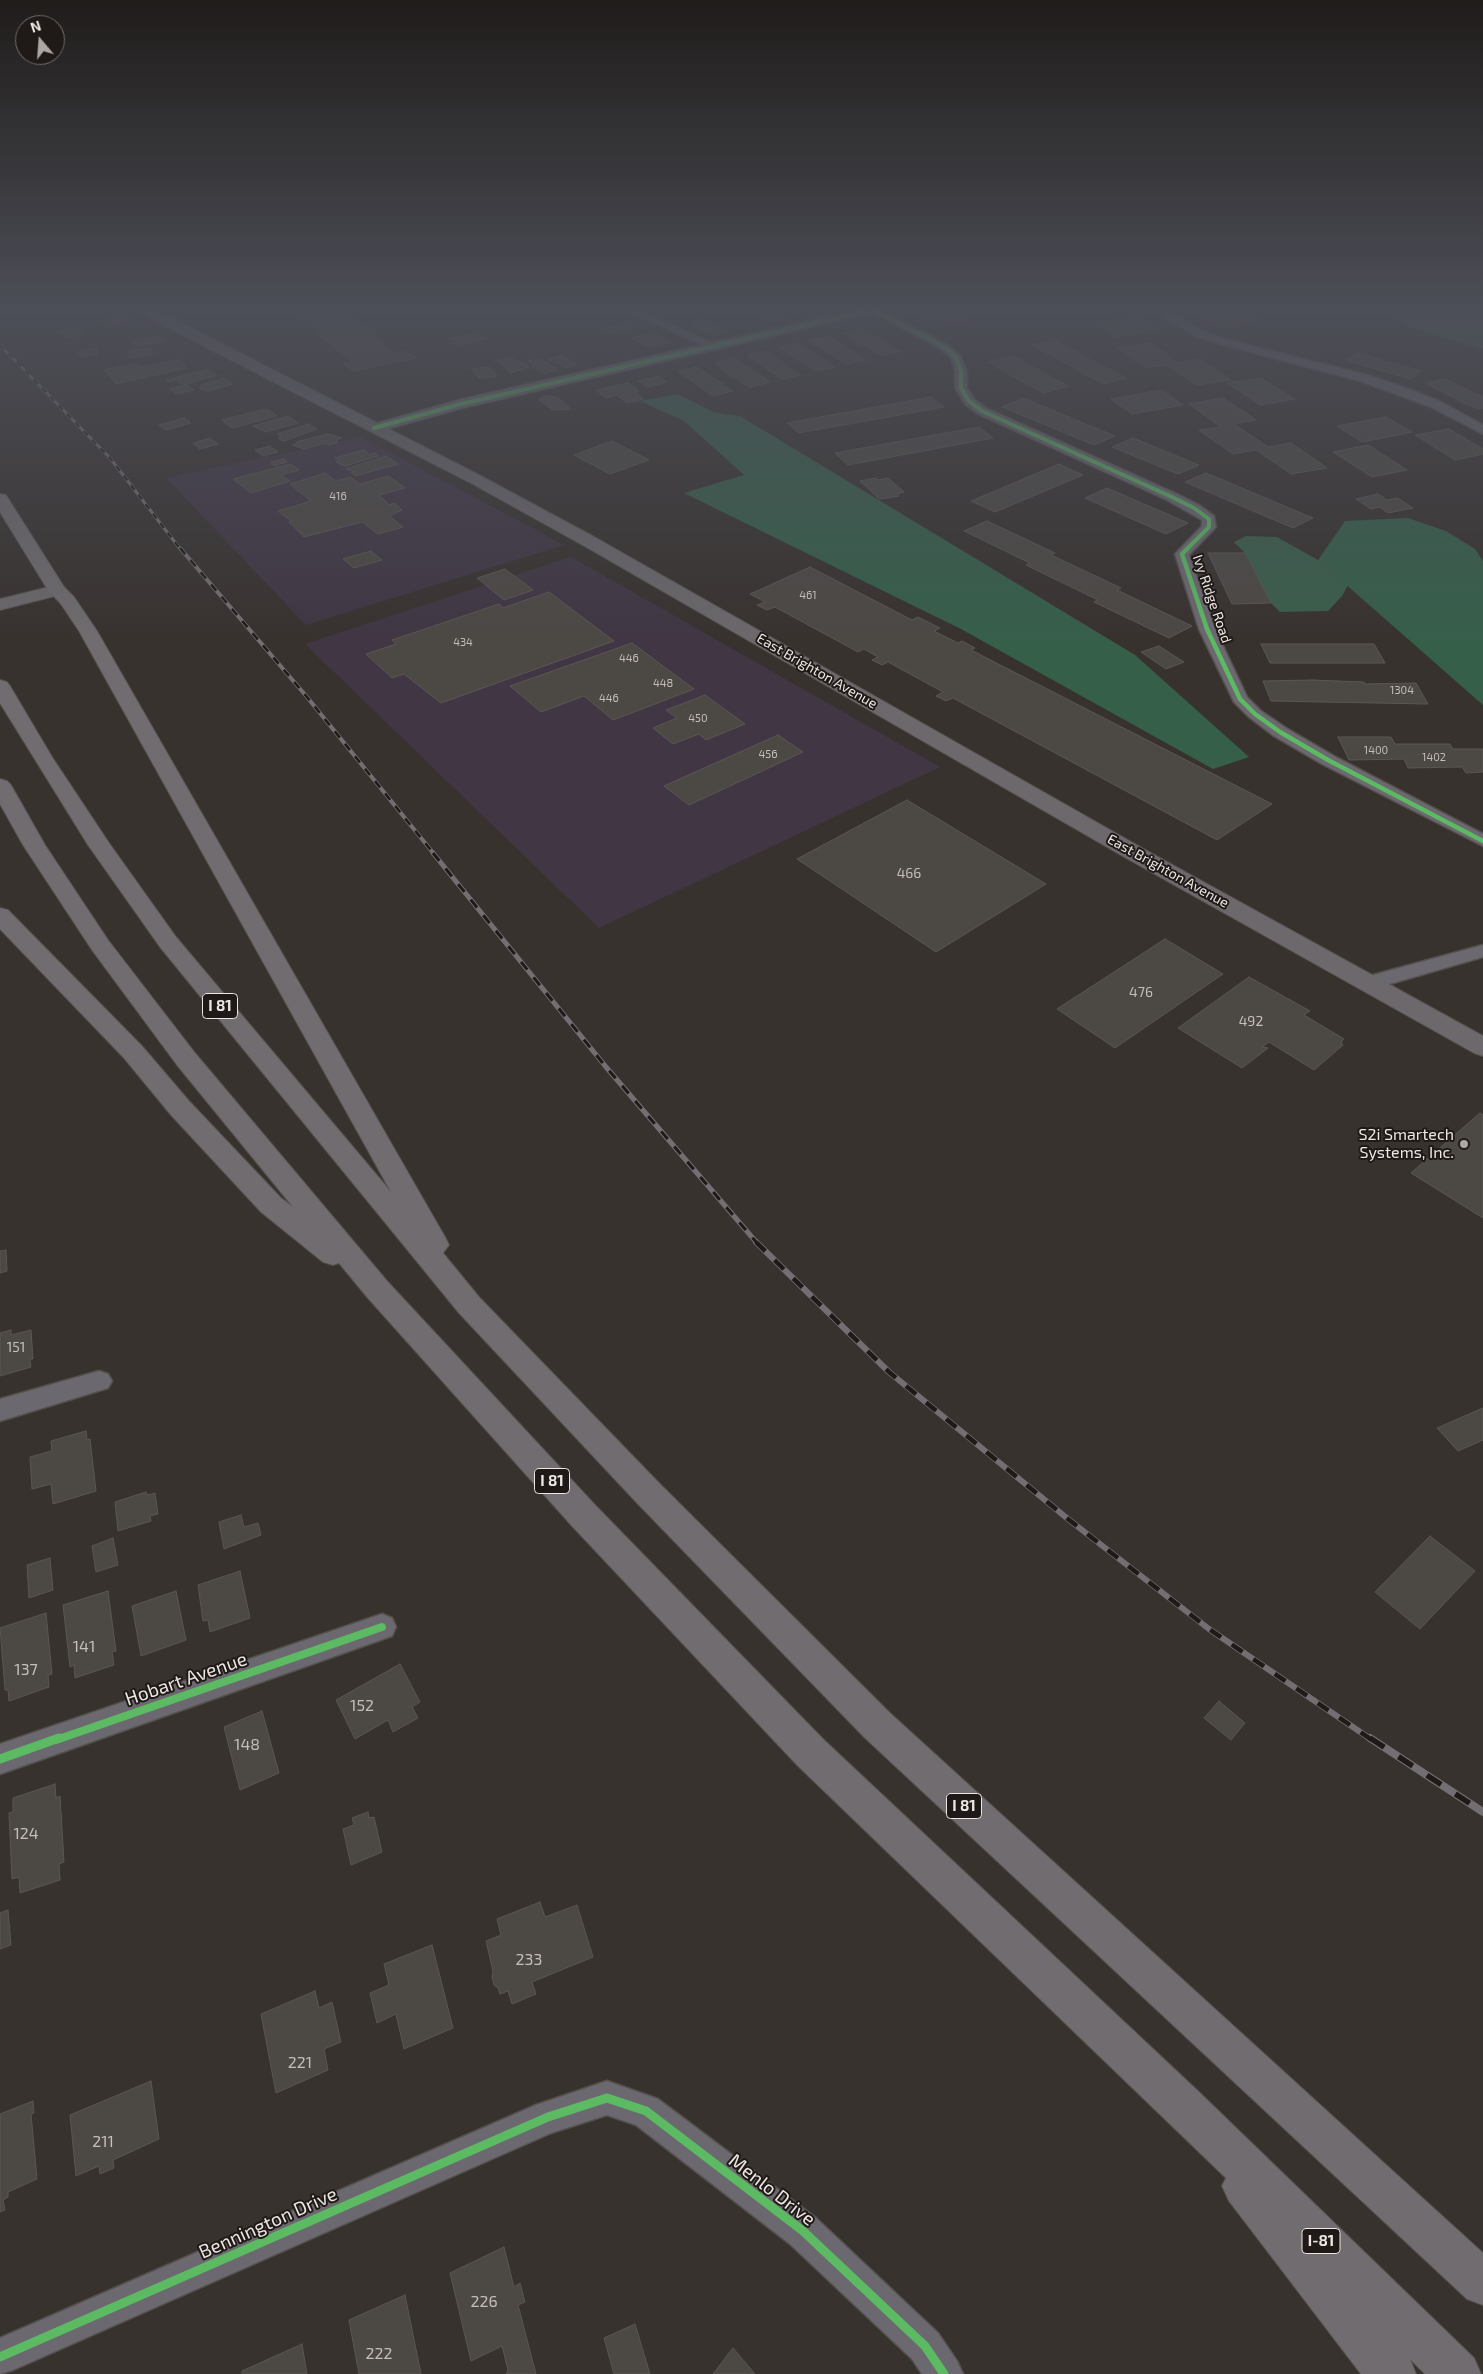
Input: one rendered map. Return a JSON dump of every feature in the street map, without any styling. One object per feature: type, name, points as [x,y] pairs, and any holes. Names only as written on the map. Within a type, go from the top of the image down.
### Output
[{"type":"highway","points":[[0,499],[57,590],[68,601],[88,631],[469,1305]]},
{"type":"highway","name":"I 81","points":[[0,686],[42,757],[99,845],[168,942],[469,1305],[649,1494],[877,1725],[1483,2283]]},
{"type":"highway","name":"I 81","points":[[0,785],[34,845],[100,945],[186,1059],[378,1289],[584,1516],[810,1752],[1184,2107]]},
{"type":"highway","points":[[0,915],[133,1052],[180,1108],[271,1205],[378,1289]]},
{"type":"highway","points":[[1184,2107],[1373,2354],[1393,2374]]},
{"type":"highway","name":"I-81","points":[[1184,2107],[1458,2374]]},
{"type":"main road","name":"East Brighton Avenue","points":[[362,422],[475,479],[650,575],[1141,856],[1483,1047]]},
{"type":"main road","points":[[0,596],[24,591],[57,590]]},
{"type":"main road","points":[[0,605],[57,590]]},
{"type":"street","points":[[374,428],[397,422]]},
{"type":"street","name":"Ivy Ridge Road","points":[[1006,422],[1172,497],[1194,508],[1209,519],[1209,526],[1182,554],[1207,629],[1240,699],[1255,714],[1280,732],[1328,760],[1483,841]]},
{"type":"street","points":[[1468,422],[1483,430]]},
{"type":"street","points":[[1369,983],[1483,951]]},
{"type":"street","points":[[0,1410],[99,1382]]},
{"type":"street","name":"Hobart Avenue","points":[[0,1759],[382,1626]]},
{"type":"street","name":"Menlo Drive","points":[[548,2117],[607,2098],[646,2111],[803,2231],[925,2346],[944,2374]]},
{"type":"street","name":"Bennington Drive","points":[[0,2357],[548,2117]]},
{"type":"shaded area","points":[[361,437],[564,545],[306,625],[166,478]]},
{"type":"shaded area","points":[[571,557],[940,767],[599,928],[305,644]]},
{"type":"green space","points":[[685,422],[750,422],[1135,655],[1249,757],[1213,769],[961,629],[684,493],[744,475]]},
{"type":"green space","points":[[1408,518],[1446,531],[1475,549],[1483,561],[1483,705],[1318,560],[1345,521]]},
{"type":"green space","points":[[1246,536],[1277,537],[1318,560],[1348,585],[1342,596],[1328,611],[1280,612],[1271,603],[1245,553],[1234,542]]},
{"type":"building","points":[[170,422],[191,423],[166,430],[159,425]]},
{"type":"building","points":[[224,422],[255,422],[232,428]]},
{"type":"building","points":[[268,422],[298,423],[266,432],[253,426]]},
{"type":"building","points":[[794,422],[862,422],[799,433],[787,423]]},
{"type":"building","points":[[1038,422],[1081,422],[1115,436],[1094,445]]},
{"type":"building","points":[[1214,422],[1246,422],[1234,424],[1268,447],[1291,443],[1327,468],[1291,474],[1256,450],[1233,454],[1199,430],[1221,427]]},
{"type":"building","points":[[1360,422],[1394,422],[1412,432],[1362,442],[1337,426]]},
{"type":"building","points":[[308,424],[317,429],[283,441],[278,438],[281,436],[277,434]]},
{"type":"building","points":[[979,427],[993,438],[848,465],[835,453]]},
{"type":"building","points":[[1449,429],[1483,449],[1483,454],[1455,460],[1415,435]]},
{"type":"building","points":[[328,434],[342,438],[336,440],[338,442],[329,445],[326,443],[304,449],[292,445],[298,444],[296,442]]},
{"type":"building","points":[[210,438],[218,444],[200,449],[193,443]]},
{"type":"building","points":[[1133,438],[1199,465],[1178,474],[1112,447]]},
{"type":"building","points":[[612,441],[649,460],[610,474],[574,455]]},
{"type":"building","points":[[1368,445],[1407,470],[1372,477],[1333,452]]},
{"type":"building","points":[[270,446],[278,452],[263,456],[255,450]]},
{"type":"building","points":[[364,450],[370,455],[375,453],[378,456],[345,466],[336,462],[339,461],[335,458]]},
{"type":"building","points":[[386,456],[398,464],[355,476],[351,473],[355,472],[346,469]]},
{"type":"building","points":[[284,459],[287,462],[274,466],[271,462]]},
{"type":"building","points":[[291,464],[299,470],[281,475],[290,481],[251,493],[233,479]]},
{"type":"building","points":[[1059,464],[1083,475],[995,512],[971,501]]},
{"type":"building","points":[[325,473],[336,481],[350,477],[360,484],[388,476],[405,488],[379,495],[389,505],[394,503],[402,510],[389,516],[403,527],[378,534],[362,522],[304,537],[289,522],[291,521],[278,511],[311,501],[290,484]]},
{"type":"building","points":[[1206,473],[1313,518],[1293,528],[1185,482]]},
{"type":"building","points":[[876,478],[878,480],[888,478],[904,492],[897,494],[899,496],[879,499],[860,481]]},
{"type":"building","points":[[1107,488],[1188,523],[1166,534],[1085,498]]},
{"type":"building","points":[[1378,494],[1387,500],[1398,498],[1413,508],[1388,513],[1380,507],[1371,509],[1356,499]]},
{"type":"building","points":[[987,521],[1055,553],[1051,555],[1121,588],[1117,590],[1192,626],[1169,638],[1094,602],[1098,600],[1026,565],[1030,563],[964,531]]},
{"type":"building","points":[[371,551],[382,560],[354,568],[343,559]]},
{"type":"building","points":[[1208,553],[1245,553],[1271,603],[1232,604]]},
{"type":"building","points":[[810,567],[912,620],[918,617],[940,628],[934,631],[958,643],[962,641],[975,648],[971,650],[1272,804],[1217,840],[953,698],[946,701],[936,696],[943,692],[888,662],[882,665],[872,660],[878,657],[864,649],[858,652],[775,607],[767,610],[757,605],[765,602],[750,594]]},
{"type":"building","points":[[505,569],[533,590],[504,600],[477,578]]},
{"type":"building","points":[[549,592],[614,641],[441,703],[404,674],[392,678],[366,654],[396,644],[392,640],[499,604],[503,608]]},
{"type":"building","points":[[632,643],[694,689],[613,720],[584,696],[541,712],[510,686]]},
{"type":"building","points":[[1261,644],[1374,644],[1385,663],[1270,663]]},
{"type":"building","points":[[1159,646],[1184,662],[1166,669],[1141,652]]},
{"type":"building","points":[[1263,681],[1364,682],[1365,684],[1416,683],[1428,704],[1271,701]]},
{"type":"building","points":[[705,695],[745,724],[706,740],[699,734],[673,744],[653,728],[677,718],[666,710]]},
{"type":"building","points":[[778,735],[803,752],[689,805],[664,786]]},
{"type":"building","points":[[1338,737],[1391,737],[1395,744],[1450,744],[1453,749],[1483,749],[1483,772],[1466,773],[1462,767],[1408,768],[1404,759],[1349,760]]},
{"type":"building","points":[[907,800],[1046,884],[936,952],[797,859]]},
{"type":"building","points":[[1165,939],[1223,974],[1115,1048],[1057,1009]]},
{"type":"building","points":[[1249,977],[1310,1011],[1304,1015],[1344,1039],[1341,1042],[1343,1045],[1314,1070],[1269,1042],[1262,1047],[1268,1048],[1242,1068],[1178,1028]]},
{"type":"building","name":"S2i Smartech Systems, Inc.","points":[[1480,1113],[1483,1115],[1483,1218],[1411,1173]]},
{"type":"building","points":[[6,1250],[7,1271],[0,1273],[0,1251]]},
{"type":"building","points":[[11,1330],[11,1335],[31,1330],[33,1359],[30,1359],[31,1367],[0,1376],[0,1333]]},
{"type":"building","points":[[1483,1408],[1483,1440],[1458,1451],[1437,1428]]},
{"type":"building","points":[[86,1431],[87,1440],[90,1439],[96,1491],[53,1504],[51,1484],[32,1489],[30,1457],[52,1451],[51,1441]]},
{"type":"building","points":[[146,1492],[147,1495],[155,1493],[158,1514],[150,1516],[151,1521],[118,1531],[115,1502]]},
{"type":"building","points":[[241,1515],[244,1527],[258,1523],[261,1535],[224,1549],[219,1522]]},
{"type":"building","points":[[1430,1536],[1475,1571],[1420,1629],[1375,1592]]},
{"type":"building","points":[[113,1538],[118,1565],[96,1572],[92,1546]]},
{"type":"building","points":[[50,1558],[53,1590],[29,1598],[27,1565]]},
{"type":"building","points":[[240,1571],[250,1618],[210,1632],[208,1620],[203,1621],[198,1585]]},
{"type":"building","points":[[108,1591],[116,1651],[112,1652],[114,1665],[75,1678],[74,1665],[70,1667],[63,1605]]},
{"type":"building","points":[[176,1591],[186,1640],[141,1656],[132,1606]]},
{"type":"building","points":[[46,1613],[52,1674],[48,1675],[49,1687],[9,1701],[8,1690],[5,1690],[0,1628]]},
{"type":"building","points":[[400,1664],[420,1702],[412,1707],[418,1718],[393,1732],[388,1720],[355,1739],[336,1700]]},
{"type":"building","points":[[1219,1701],[1245,1723],[1231,1740],[1204,1718]]},
{"type":"building","points":[[262,1711],[279,1773],[240,1790],[224,1727]]},
{"type":"building","points":[[55,1784],[56,1798],[60,1796],[64,1862],[59,1864],[60,1880],[20,1893],[19,1877],[12,1879],[9,1813],[13,1812],[13,1798]]},
{"type":"building","points":[[368,1812],[369,1818],[374,1817],[382,1852],[351,1865],[343,1829],[354,1825],[352,1818]]},
{"type":"building","points":[[540,1902],[545,1917],[577,1905],[593,1957],[532,1982],[536,1994],[512,2004],[508,1991],[500,1994],[498,1988],[494,1985],[493,1971],[486,1941],[501,1935],[497,1919]]},
{"type":"building","points":[[8,1910],[11,1945],[0,1949],[0,1913]]},
{"type":"building","points":[[432,1945],[453,2028],[404,2049],[396,2014],[377,2023],[370,1993],[389,1985],[384,1964]]},
{"type":"building","points":[[315,1991],[319,2008],[332,2002],[341,2042],[324,2049],[328,2070],[276,2093],[261,2014]]},
{"type":"building","points":[[151,2081],[159,2139],[113,2160],[114,2168],[100,2174],[99,2166],[76,2176],[70,2115]]},
{"type":"building","points":[[33,2101],[34,2113],[31,2114],[37,2179],[8,2192],[8,2197],[3,2200],[5,2210],[0,2212],[0,2114]]},
{"type":"building","points":[[504,2247],[514,2287],[520,2283],[525,2302],[518,2305],[536,2374],[506,2374],[508,2370],[502,2346],[471,2361],[450,2273]]},
{"type":"building","points":[[405,2295],[421,2374],[359,2374],[349,2320]]},
{"type":"building","points":[[635,2324],[650,2374],[614,2374],[604,2338]]},
{"type":"building","points":[[302,2344],[307,2374],[242,2374],[242,2371]]},
{"type":"building","points":[[733,2348],[755,2374],[713,2374]]},
{"type":"railway","points":[[75,422],[110,458],[181,550]]},
{"type":"railway","points":[[180,548],[307,697],[434,854]]},
{"type":"railway","points":[[433,853],[606,1067],[757,1243]]},
{"type":"railway","points":[[757,1243],[889,1372],[1068,1519],[1209,1629],[1372,1740]]},
{"type":"railway","points":[[1370,1738],[1483,1812]]},
{"type":"cycle path","points":[[374,428],[397,422]]},
{"type":"cycle path","points":[[1006,422],[1172,497],[1194,508],[1209,519],[1209,527],[1182,554],[1207,629],[1240,699],[1255,714],[1280,732],[1328,760],[1483,841]]},
{"type":"cycle path","points":[[0,1759],[382,1627]]},
{"type":"cycle path","points":[[0,2357],[548,2117],[607,2098],[646,2111],[803,2231],[925,2346],[944,2374]]},
{"type":"place","name":"S2i Smartech Systems, Inc.","points":[[1464,1144]]}]
